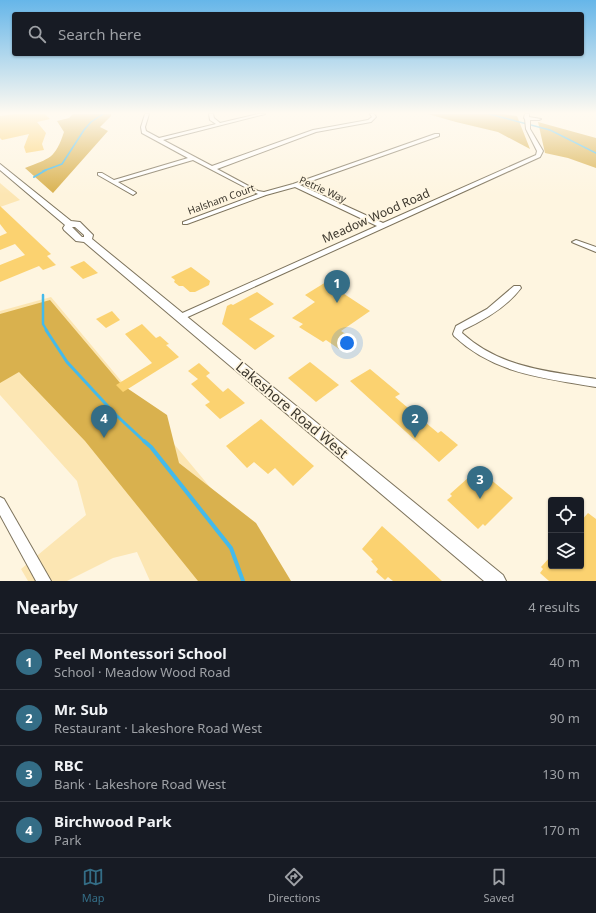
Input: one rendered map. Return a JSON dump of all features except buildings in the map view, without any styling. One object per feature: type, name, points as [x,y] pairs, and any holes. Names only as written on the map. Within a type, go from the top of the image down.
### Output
[{"type":"main road","name":"Lakeshore Road West","points":[[0,166],[69,224],[67,228],[79,239],[87,240],[497,581]]},
{"type":"street","points":[[160,141],[256,192],[264,194]]},
{"type":"street","points":[[213,168],[287,141]]},
{"type":"street","points":[[295,185],[420,141]]},
{"type":"street","name":"Meadow Wood Road","points":[[181,317],[538,156],[540,151],[535,141]]},
{"type":"street","points":[[113,182],[194,158]]},
{"type":"street","points":[[100,174],[133,193]]},
{"type":"street","name":"Petrie Way","points":[[264,194],[295,185],[383,226]]},
{"type":"street","name":"Halsham Court","points":[[185,223],[264,194]]},
{"type":"street","points":[[576,242],[596,250]]},
{"type":"street","points":[[516,288],[504,300],[474,322],[459,328],[457,334],[465,342],[499,360],[522,369],[548,376],[596,383]]},
{"type":"street","points":[[0,503],[44,581]]},
{"type":"shaded area","points":[[61,141],[99,141],[53,193],[25,168],[46,159],[58,148]]},
{"type":"shaded area","points":[[515,141],[527,141],[530,149]]},
{"type":"shaded area","points":[[542,141],[596,141],[596,168],[568,158],[545,153]]},
{"type":"shaded area","points":[[0,183],[20,200],[0,207]]},
{"type":"shaded area","points":[[51,297],[281,572],[283,581],[150,581],[137,552],[113,558],[67,581],[28,581],[21,569],[86,515],[77,481],[0,395],[0,311]]},
{"type":"shaded area","points":[[50,300],[121,384],[167,415],[179,463],[256,523],[291,581],[198,581],[85,441],[19,372],[0,383],[0,314]]},
{"type":"waterway","points":[[43,171],[62,164],[77,141]]},
{"type":"waterway","points":[[572,141],[596,153]]},
{"type":"waterway","points":[[34,177],[46,170]]},
{"type":"waterway","points":[[43,295],[43,324],[47,331]]},
{"type":"waterway","points":[[46,330],[67,362],[116,415],[145,442]]},
{"type":"waterway","points":[[144,441],[151,447],[231,548],[243,581]]},
{"type":"place","name":"Peel Montessori School","points":[[337,303]]},
{"type":"place","name":"Birchwood Park","points":[[104,438]]},
{"type":"place","name":"Mr. Sub","points":[[415,438]]},
{"type":"place","name":"RBC","points":[[480,499]]}]
